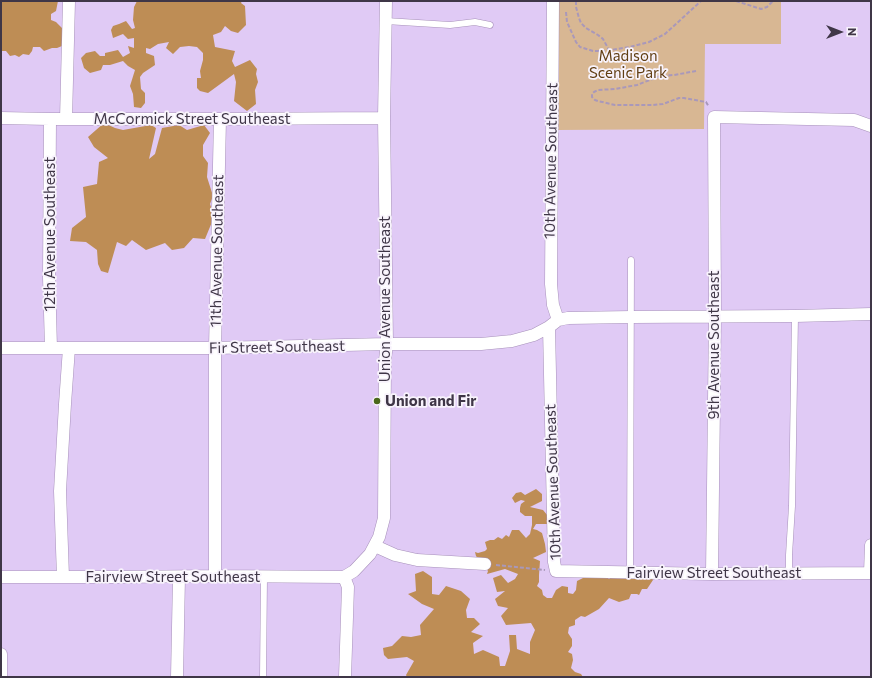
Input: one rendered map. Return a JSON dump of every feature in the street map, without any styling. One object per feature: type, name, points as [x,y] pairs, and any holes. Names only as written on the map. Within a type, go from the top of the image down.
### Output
[{"type":"street","points":[[66,119],[69,1]]},
{"type":"street","name":"Union Avenue Southeast","points":[[344,577],[354,571],[370,554],[381,533],[384,518],[385,360],[387,344],[384,118],[386,1]]},
{"type":"street","name":"10th Avenue Southeast","points":[[553,1],[550,284],[554,324],[549,346],[554,562],[556,571]]},
{"type":"street","points":[[714,117],[854,120],[871,126]]},
{"type":"street","name":"9th Avenue Southeast","points":[[712,574],[715,316],[714,117]]},
{"type":"street","name":"McCormick Street Southeast","points":[[1,118],[384,118]]},
{"type":"street","name":"12th Avenue Southeast","points":[[50,119],[49,277],[51,348]]},
{"type":"street","name":"11th Avenue Southeast","points":[[215,576],[215,348],[220,119]]},
{"type":"street","name":"Fir Street Southeast","points":[[1,348],[215,348],[387,344],[481,344],[512,341],[534,335],[568,318],[871,314]]},
{"type":"street","points":[[63,577],[60,491],[69,348]]},
{"type":"street","points":[[870,573],[871,545]]},
{"type":"street","points":[[375,546],[395,556],[417,560],[485,564]]},
{"type":"street","name":"Fairview Street Southeast","points":[[556,571],[712,574],[870,573]]},
{"type":"street","points":[[177,677],[178,576]]},
{"type":"street","name":"Fairview Street Southeast","points":[[1,577],[344,577]]},
{"type":"street","points":[[344,577],[348,587],[345,677]]},
{"type":"street","points":[[1,654],[1,677]]},
{"type":"lane","points":[[386,21],[450,25],[475,22],[490,25]]},
{"type":"lane","points":[[630,572],[631,260]]},
{"type":"lane","points":[[789,573],[792,506],[795,316]]},
{"type":"lane","points":[[263,677],[264,577]]},
{"type":"path","points":[[576,1],[576,7],[582,23],[586,28],[603,39],[609,50]]},
{"type":"path","points":[[566,7],[567,22],[576,42],[580,47],[593,51],[630,47],[649,42],[665,34],[701,1]]},
{"type":"path","points":[[736,1],[761,9],[767,7],[773,1]]},
{"type":"path","points":[[696,71],[660,76],[637,85],[598,90],[592,94],[592,96],[595,100],[615,105],[663,104],[679,98],[702,101],[706,102],[714,117]]},
{"type":"path","points":[[485,564],[556,571]]},
{"type":"green space","name":"Madison Scenic Park","points":[[559,1],[781,1],[781,44],[705,44],[704,129],[557,130]]},
{"type":"shaded area","points":[[1,1],[58,1],[56,11],[51,14],[51,20],[56,22],[62,28],[62,46],[44,51],[40,47],[33,47],[29,55],[23,54],[19,57],[15,55],[10,56],[6,51],[1,51]]},
{"type":"shaded area","points":[[137,1],[242,1],[241,3],[245,6],[246,25],[238,33],[231,31],[225,26],[221,32],[213,35],[215,47],[235,51],[232,61],[235,67],[250,60],[257,69],[256,74],[258,82],[255,90],[256,104],[247,111],[234,101],[236,82],[234,74],[208,93],[200,91],[197,88],[197,78],[201,78],[200,71],[203,53],[197,47],[180,47],[173,54],[166,48],[169,42],[158,44],[150,49],[146,48],[146,53],[154,56],[155,65],[143,73],[140,77],[141,89],[145,93],[145,103],[141,108],[134,107],[133,94],[130,86],[135,70],[123,61],[110,65],[103,65],[101,70],[90,73],[84,68],[81,58],[86,53],[95,51],[100,56],[105,56],[105,53],[118,50],[123,57],[130,53],[128,46],[134,48],[134,38],[128,39],[123,34],[113,38],[111,30],[113,26],[126,21],[132,29],[135,28],[133,20],[134,7]]},
{"type":"shaded area","points":[[104,123],[123,130],[151,125],[156,128],[149,159],[155,154],[162,128],[179,125],[187,130],[204,125],[210,133],[203,145],[203,156],[208,163],[207,177],[213,196],[210,204],[212,222],[205,239],[193,238],[184,248],[172,250],[165,243],[146,250],[132,240],[126,246],[117,242],[108,273],[101,271],[98,264],[97,250],[86,242],[70,241],[72,228],[86,217],[83,187],[97,184],[99,162],[108,158],[94,147],[88,137]]},
{"type":"shaded area","points":[[536,489],[542,494],[542,501],[530,507],[543,510],[548,516],[548,524],[536,524],[533,529],[542,533],[545,544],[546,552],[533,558],[540,561],[539,582],[537,586],[542,590],[543,595],[547,598],[552,598],[556,590],[562,586],[568,587],[568,593],[573,594],[576,590],[577,581],[599,570],[609,579],[614,575],[626,578],[635,575],[639,579],[651,577],[653,580],[647,589],[642,589],[639,595],[631,594],[629,599],[619,602],[609,598],[599,609],[585,617],[581,616],[575,620],[575,625],[569,627],[568,633],[572,639],[572,646],[568,652],[572,654],[573,660],[571,668],[583,677],[407,677],[406,675],[414,661],[407,657],[388,659],[384,655],[383,648],[392,646],[402,636],[411,637],[421,635],[420,625],[434,609],[422,604],[408,594],[416,591],[415,574],[423,571],[432,577],[432,594],[439,595],[446,586],[461,591],[470,599],[466,610],[467,618],[474,618],[480,624],[471,632],[483,636],[473,643],[474,654],[483,650],[499,657],[500,666],[505,666],[510,651],[509,635],[516,635],[517,649],[530,654],[530,642],[535,630],[531,623],[506,625],[501,616],[508,608],[498,606],[495,599],[505,591],[497,592],[493,578],[501,575],[508,583],[515,579],[518,574],[505,569],[487,574],[488,571],[476,556],[475,552],[478,553],[487,549],[485,542],[494,540],[498,537],[502,539],[506,535],[509,537],[512,530],[519,530],[526,538],[530,534],[532,516],[525,516],[520,512],[521,504],[525,501],[521,500],[515,503],[512,498],[516,493],[521,492],[525,495]]},
{"type":"place","name":"Union and Fir","points":[[377,401]]}]
